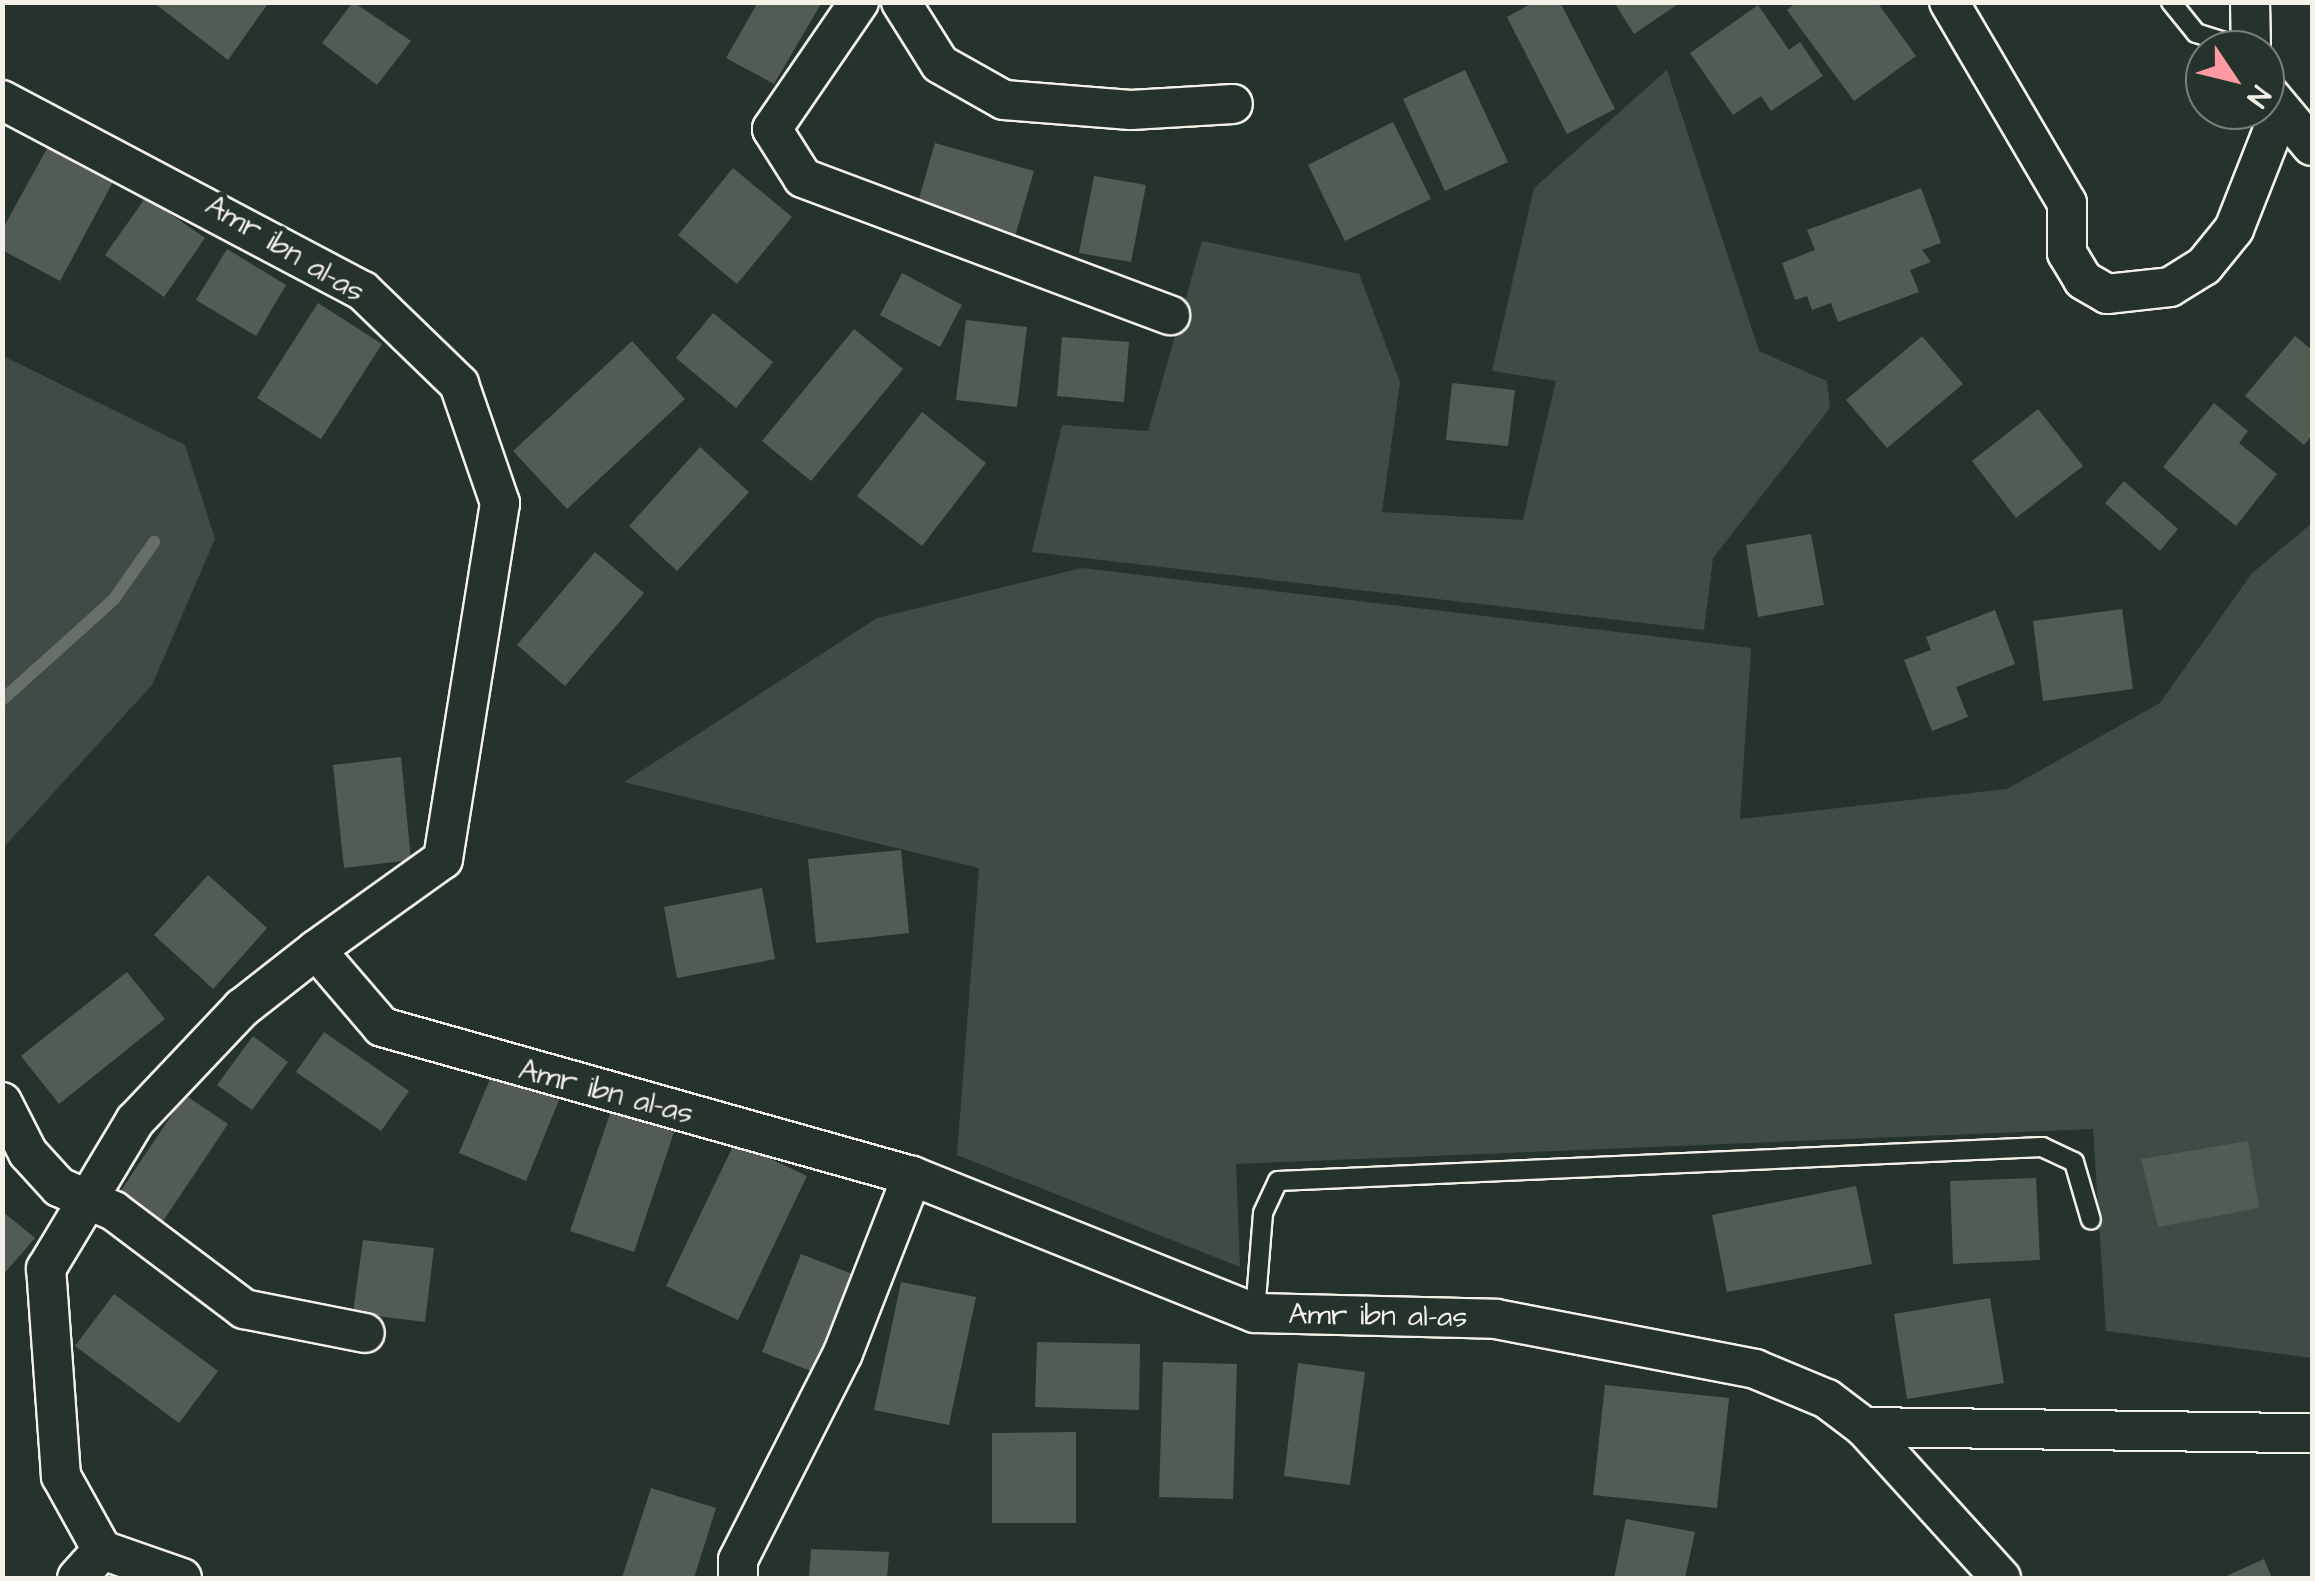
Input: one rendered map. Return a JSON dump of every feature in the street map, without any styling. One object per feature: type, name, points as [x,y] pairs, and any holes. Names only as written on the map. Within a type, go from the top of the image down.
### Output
[{"type":"street","points":[[859,2],[772,128],[803,178],[1170,315]]},
{"type":"street","points":[[901,2],[940,64],[1004,100],[1131,110],[1233,104]]},
{"type":"street","points":[[1949,2],[2068,203],[2067,253],[2083,280],[2107,294],[2170,286],[2204,266],[2234,229],[2264,130]]},
{"type":"street","points":[[2250,2],[2250,30]]},
{"type":"street","name":"Amr ibn al-as","points":[[2,100],[364,291],[459,384],[500,504],[443,859],[316,950],[382,1028],[912,1176],[1254,1313],[1496,1319],[1755,1369],[1827,1399],[1864,1428],[2000,1578]]},
{"type":"street","points":[[2285,117],[2312,146]]},
{"type":"street","points":[[182,1578],[102,1550],[61,1476],[46,1269],[82,1198],[161,1093],[242,1008],[316,950]]},
{"type":"street","points":[[2,1102],[28,1154],[82,1198],[158,1241],[244,1309],[365,1333]]},
{"type":"street","points":[[738,1578],[738,1560],[843,1353],[912,1176]]},
{"type":"street","points":[[1864,1428],[2312,1433]]},
{"type":"street","points":[[77,1578],[102,1550]]},
{"type":"lane","points":[[2171,2],[2194,30]]},
{"type":"lane","points":[[1254,1313],[1263,1213],[1278,1181],[2042,1147],[2074,1162],[2091,1220]]},
{"type":"shaded area","points":[[1667,70],[1759,351],[1827,381],[1830,408],[1713,558],[1704,630],[1032,552],[1062,425],[1148,431],[1202,241],[1359,274],[1400,382],[1382,512],[1523,520],[1556,381],[1492,371],[1534,188]]},
{"type":"shaded area","points":[[3,356],[185,445],[215,539],[152,685],[3,848]]},
{"type":"shaded area","points":[[2312,523],[2312,1358],[2106,1331],[2093,1129],[1236,1164],[1240,1267],[957,1155],[979,868],[624,782],[877,618],[1082,568],[1751,648],[1740,819],[2007,789],[2160,703],[2252,573]]},
{"type":"building","points":[[153,2],[263,2],[267,5],[228,60]]},
{"type":"building","points":[[353,2],[411,41],[377,85],[322,43]]},
{"type":"building","points":[[758,2],[822,2],[774,84],[726,58]]},
{"type":"building","points":[[1534,2],[1560,2],[1615,109],[1567,134],[1507,17]]},
{"type":"building","points":[[1614,2],[1681,2],[1634,34]]},
{"type":"building","points":[[1797,2],[1877,2],[1916,56],[1854,101],[1787,10]]},
{"type":"building","points":[[1758,5],[1789,50],[1800,42],[1823,76],[1771,111],[1761,96],[1733,115],[1690,53]]},
{"type":"building","points":[[1465,70],[1508,162],[1445,191],[1403,99]]},
{"type":"building","points":[[1393,122],[1431,199],[1345,241],[1308,165]]},
{"type":"building","points":[[935,143],[1034,171],[1011,250],[912,223]]},
{"type":"building","points":[[49,145],[114,180],[60,281],[2,250],[2,230]]},
{"type":"building","points":[[733,168],[792,217],[737,284],[678,235]]},
{"type":"building","points":[[1094,176],[1146,185],[1131,262],[1079,253]]},
{"type":"building","points":[[1921,188],[1941,243],[1922,250],[1931,262],[1910,270],[1919,292],[1838,322],[1831,303],[1812,310],[1807,296],[1795,300],[1782,263],[1815,250],[1807,230]]},
{"type":"building","points":[[146,197],[205,238],[164,297],[105,255]]},
{"type":"building","points":[[227,249],[286,285],[256,336],[196,300]]},
{"type":"building","points":[[902,273],[962,305],[940,347],[880,315]]},
{"type":"building","points":[[318,303],[382,344],[321,439],[257,398]]},
{"type":"building","points":[[713,313],[773,362],[736,408],[676,358]]},
{"type":"building","points":[[966,320],[1027,327],[1017,407],[956,400]]},
{"type":"building","points":[[854,329],[903,369],[811,481],[762,441]]},
{"type":"building","points":[[1922,336],[1963,384],[1887,448],[1846,400]]},
{"type":"building","points":[[2295,336],[2312,350],[2312,435],[2304,445],[2245,396]]},
{"type":"building","points":[[1062,337],[1129,342],[1124,402],[1057,396]]},
{"type":"building","points":[[632,341],[685,399],[567,509],[513,451]]},
{"type":"building","points":[[1452,383],[1515,390],[1508,446],[1446,440]]},
{"type":"building","points":[[2214,403],[2248,431],[2239,443],[2277,474],[2236,526],[2163,467]]},
{"type":"building","points":[[2038,409],[2083,466],[2016,518],[1972,461]]},
{"type":"building","points":[[922,412],[986,463],[922,546],[857,496]]},
{"type":"building","points":[[700,447],[749,492],[677,571],[629,526]]},
{"type":"building","points":[[2124,481],[2178,529],[2160,551],[2105,503]]},
{"type":"building","points":[[1811,534],[1824,605],[1758,617],[1746,545]]},
{"type":"building","points":[[595,552],[644,593],[565,686],[517,645]]},
{"type":"building","points":[[2122,609],[2133,689],[2043,701],[2033,621]]},
{"type":"building","points":[[1995,610],[2015,664],[1956,687],[1968,717],[1932,731],[1904,660],[1931,650],[1926,637]]},
{"type":"building","points":[[401,757],[411,860],[344,868],[333,765]]},
{"type":"building","points":[[901,850],[909,933],[816,943],[808,859]]},
{"type":"building","points":[[208,875],[267,928],[213,989],[154,935]]},
{"type":"building","points":[[762,888],[775,959],[677,978],[664,907]]},
{"type":"building","points":[[127,972],[165,1019],[59,1104],[21,1056]]},
{"type":"building","points":[[324,1032],[409,1091],[381,1131],[296,1072]]},
{"type":"building","points":[[253,1036],[288,1062],[252,1110],[217,1085]]},
{"type":"building","points":[[493,1072],[559,1100],[526,1181],[459,1153]]},
{"type":"building","points":[[185,1095],[228,1124],[159,1227],[116,1198]]},
{"type":"building","points":[[611,1111],[674,1132],[634,1252],[570,1231]]},
{"type":"building","points":[[2248,1141],[2259,1208],[2158,1227],[2141,1159]]},
{"type":"building","points":[[735,1142],[807,1176],[738,1320],[666,1286]]},
{"type":"building","points":[[2036,1178],[2040,1260],[1953,1264],[1950,1181]]},
{"type":"building","points":[[1856,1186],[1872,1264],[1727,1292],[1712,1215]]},
{"type":"building","points":[[2,1211],[35,1238],[2,1276]]},
{"type":"building","points":[[363,1240],[434,1248],[425,1322],[353,1313]]},
{"type":"building","points":[[801,1254],[855,1275],[816,1373],[762,1352]]},
{"type":"building","points":[[901,1282],[976,1297],[949,1425],[874,1410]]},
{"type":"building","points":[[114,1294],[218,1371],[179,1423],[75,1346]]},
{"type":"building","points":[[1990,1298],[2004,1383],[1907,1399],[1894,1314]]},
{"type":"building","points":[[1037,1342],[1140,1344],[1139,1410],[1035,1407]]},
{"type":"building","points":[[1163,1362],[1237,1364],[1233,1499],[1159,1497]]},
{"type":"building","points":[[1298,1363],[1365,1372],[1350,1485],[1284,1476]]},
{"type":"building","points":[[1605,1385],[1729,1398],[1717,1508],[1593,1495]]},
{"type":"building","points":[[1076,1432],[1076,1523],[992,1523],[992,1433]]},
{"type":"building","points":[[651,1488],[716,1508],[694,1578],[622,1578]]},
{"type":"building","points":[[1626,1519],[1695,1532],[1685,1578],[1614,1578]]},
{"type":"building","points":[[811,1549],[889,1552],[887,1578],[809,1578]]},
{"type":"building","points":[[2264,1559],[2272,1578],[2222,1578]]},
{"type":"waterway","points":[[2,700],[114,599],[154,542]]}]
